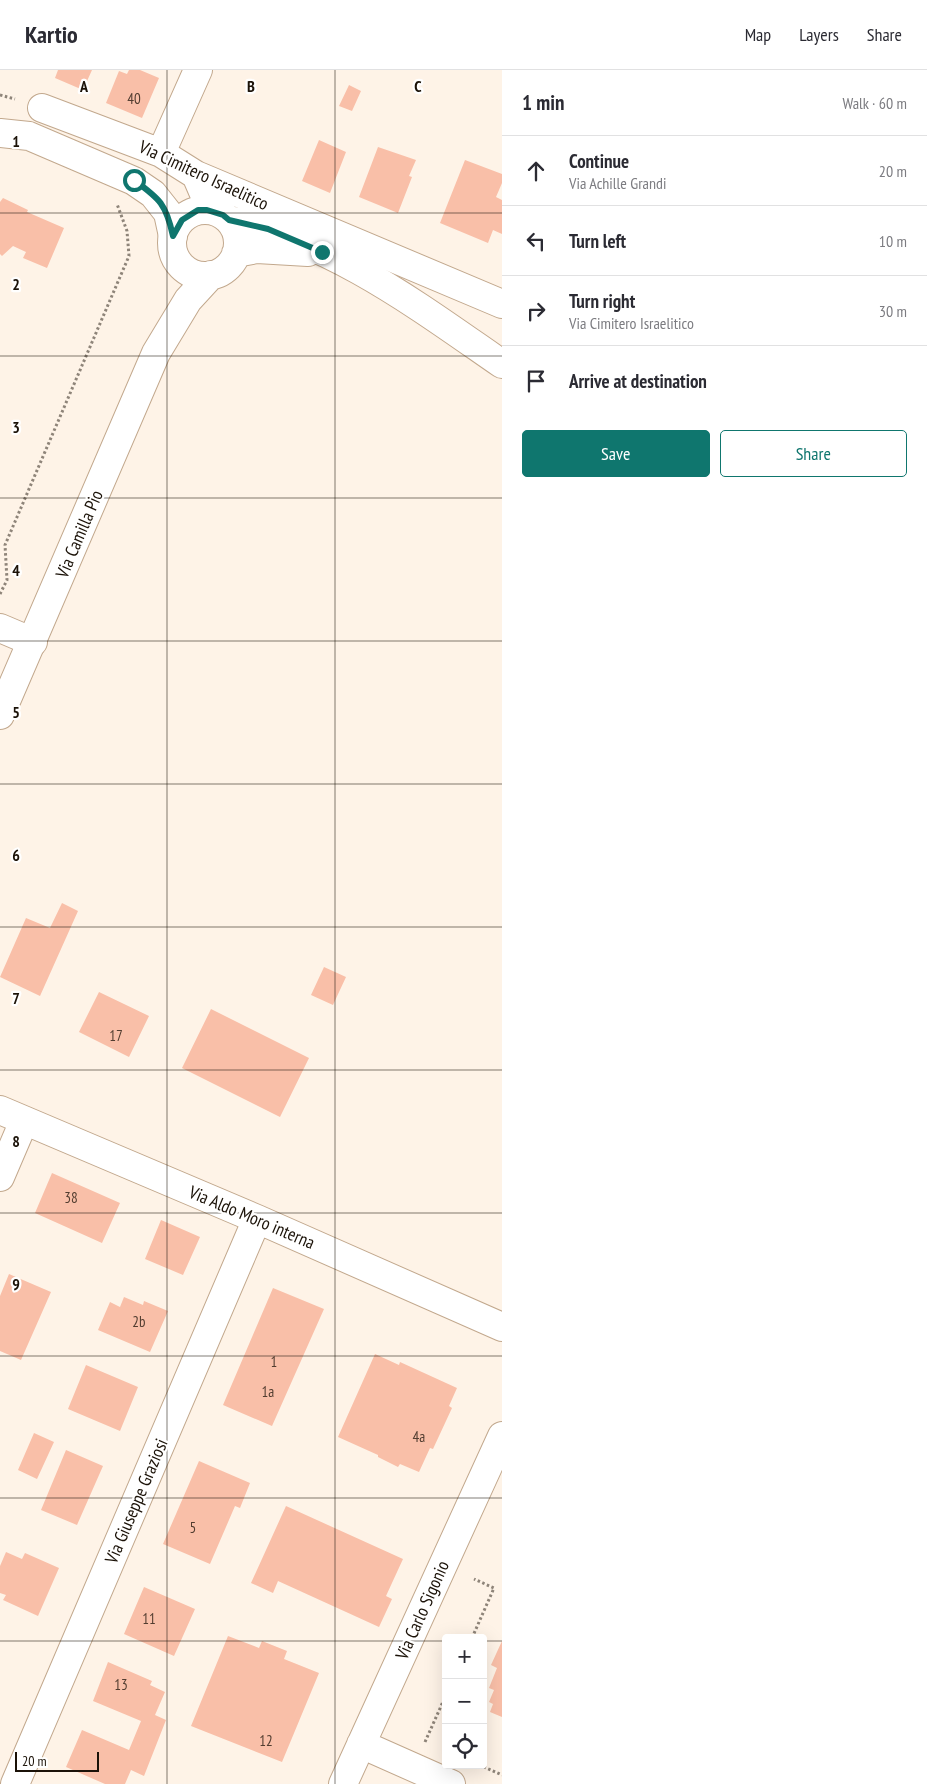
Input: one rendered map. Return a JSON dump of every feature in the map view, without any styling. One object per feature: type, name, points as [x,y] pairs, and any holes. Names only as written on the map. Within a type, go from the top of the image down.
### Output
[{"type":"street","points":[[161,153],[198,70]]},
{"type":"street","name":"Via Cimitero Israelitico","points":[[42,108],[161,153],[196,175],[502,304]]},
{"type":"street","points":[[0,133],[29,136],[134,180],[153,194],[168,213],[173,236],[172,246],[179,263],[193,273],[211,275],[227,268],[236,254],[237,236],[218,215],[205,196],[196,175]]},
{"type":"street","points":[[173,236],[182,220],[198,210],[218,215]]},
{"type":"street","name":"Via Cimitero Israelitico","points":[[218,215],[268,229],[322,252],[404,297],[502,364]]},
{"type":"street","name":"Via Cimitero Israelitico","points":[[236,254],[257,249],[322,252]]},
{"type":"street","name":"Via Camilla Pio","points":[[156,353],[179,263]]},
{"type":"street","name":"Via Camilla Pio","points":[[0,715],[156,353],[188,300],[211,275]]},
{"type":"street","points":[[0,628],[32,642]]},
{"type":"street","points":[[0,1177],[12,1115]]},
{"type":"street","name":"Via Aldo Moro interna","points":[[12,1115],[257,1219],[502,1327]]},
{"type":"street","name":"Via Giuseppe Graziosi","points":[[15,1784],[257,1219]]},
{"type":"street","name":"Via Carlo Sigonio","points":[[343,1784],[502,1436]]},
{"type":"street","points":[[361,1744],[451,1784]]},
{"type":"path","points":[[0,594],[6,580],[4,545],[129,256],[127,232],[114,194]]},
{"type":"path","points":[[474,1579],[494,1588],[474,1634]]},
{"type":"path","points":[[487,1769],[502,1776]]},
{"type":"building","points":[[58,70],[92,70],[83,90],[55,78]]},
{"type":"building","points":[[129,70],[140,70],[159,78],[142,118],[106,103],[119,71],[127,74]]},
{"type":"building","points":[[349,85],[361,91],[352,111],[339,106]]},
{"type":"building","points":[[319,140],[346,152],[330,193],[302,181]]},
{"type":"building","points":[[378,147],[416,160],[409,176],[412,177],[398,213],[359,197]]},
{"type":"building","points":[[465,160],[502,174],[502,183],[496,197],[502,200],[502,234],[493,230],[488,243],[440,223]]},
{"type":"building","points":[[3,198],[28,210],[27,212],[64,228],[47,268],[23,258],[26,252],[13,246],[2,256],[0,254],[0,202]]},
{"type":"building","points":[[62,903],[78,911],[40,996],[0,977],[26,918],[50,928]]},
{"type":"building","points":[[324,967],[346,977],[333,1005],[311,995]]},
{"type":"building","points":[[99,992],[149,1016],[129,1057],[79,1032]]},
{"type":"building","points":[[211,1009],[309,1058],[280,1117],[182,1068]]},
{"type":"building","points":[[52,1173],[120,1203],[102,1243],[35,1213]]},
{"type":"building","points":[[161,1220],[200,1237],[183,1275],[145,1259]]},
{"type":"building","points":[[9,1274],[51,1292],[21,1360],[0,1351],[0,1296]]},
{"type":"building","points":[[273,1288],[324,1309],[272,1426],[223,1405]]},
{"type":"building","points":[[124,1297],[143,1305],[144,1301],[168,1311],[150,1352],[98,1330],[110,1302],[120,1307]]},
{"type":"building","points":[[375,1354],[399,1365],[400,1362],[457,1388],[449,1406],[452,1408],[433,1449],[430,1448],[419,1472],[400,1464],[398,1467],[378,1457],[378,1455],[338,1437]]},
{"type":"building","points":[[86,1365],[138,1387],[120,1431],[68,1409]]},
{"type":"building","points":[[34,1433],[54,1442],[37,1479],[18,1470]]},
{"type":"building","points":[[66,1450],[103,1466],[77,1525],[41,1510]]},
{"type":"building","points":[[199,1461],[250,1483],[240,1508],[235,1506],[210,1564],[163,1544]]},
{"type":"building","points":[[286,1506],[403,1559],[386,1596],[392,1599],[379,1627],[278,1581],[273,1593],[251,1583]]},
{"type":"building","points":[[6,1552],[22,1559],[25,1553],[59,1568],[38,1616],[3,1600],[6,1595],[0,1593],[0,1566]]},
{"type":"building","points":[[144,1587],[195,1609],[174,1656],[124,1634]]},
{"type":"building","points":[[228,1636],[259,1648],[262,1641],[287,1651],[284,1659],[319,1673],[282,1762],[191,1726]]},
{"type":"building","points":[[502,1641],[502,1717],[490,1712],[493,1704],[489,1702],[494,1690],[489,1688],[497,1668],[491,1665]]},
{"type":"building","points":[[108,1662],[152,1681],[150,1685],[165,1692],[155,1715],[166,1720],[144,1776],[131,1770],[125,1784],[105,1784],[66,1767],[82,1730],[129,1750],[141,1721],[93,1701]]},
{"type":"route","points":[[134,180],[153,194],[168,213],[173,236],[176,227],[189,214],[198,210],[207,210],[215,211],[229,220],[268,229],[322,252]]}]
